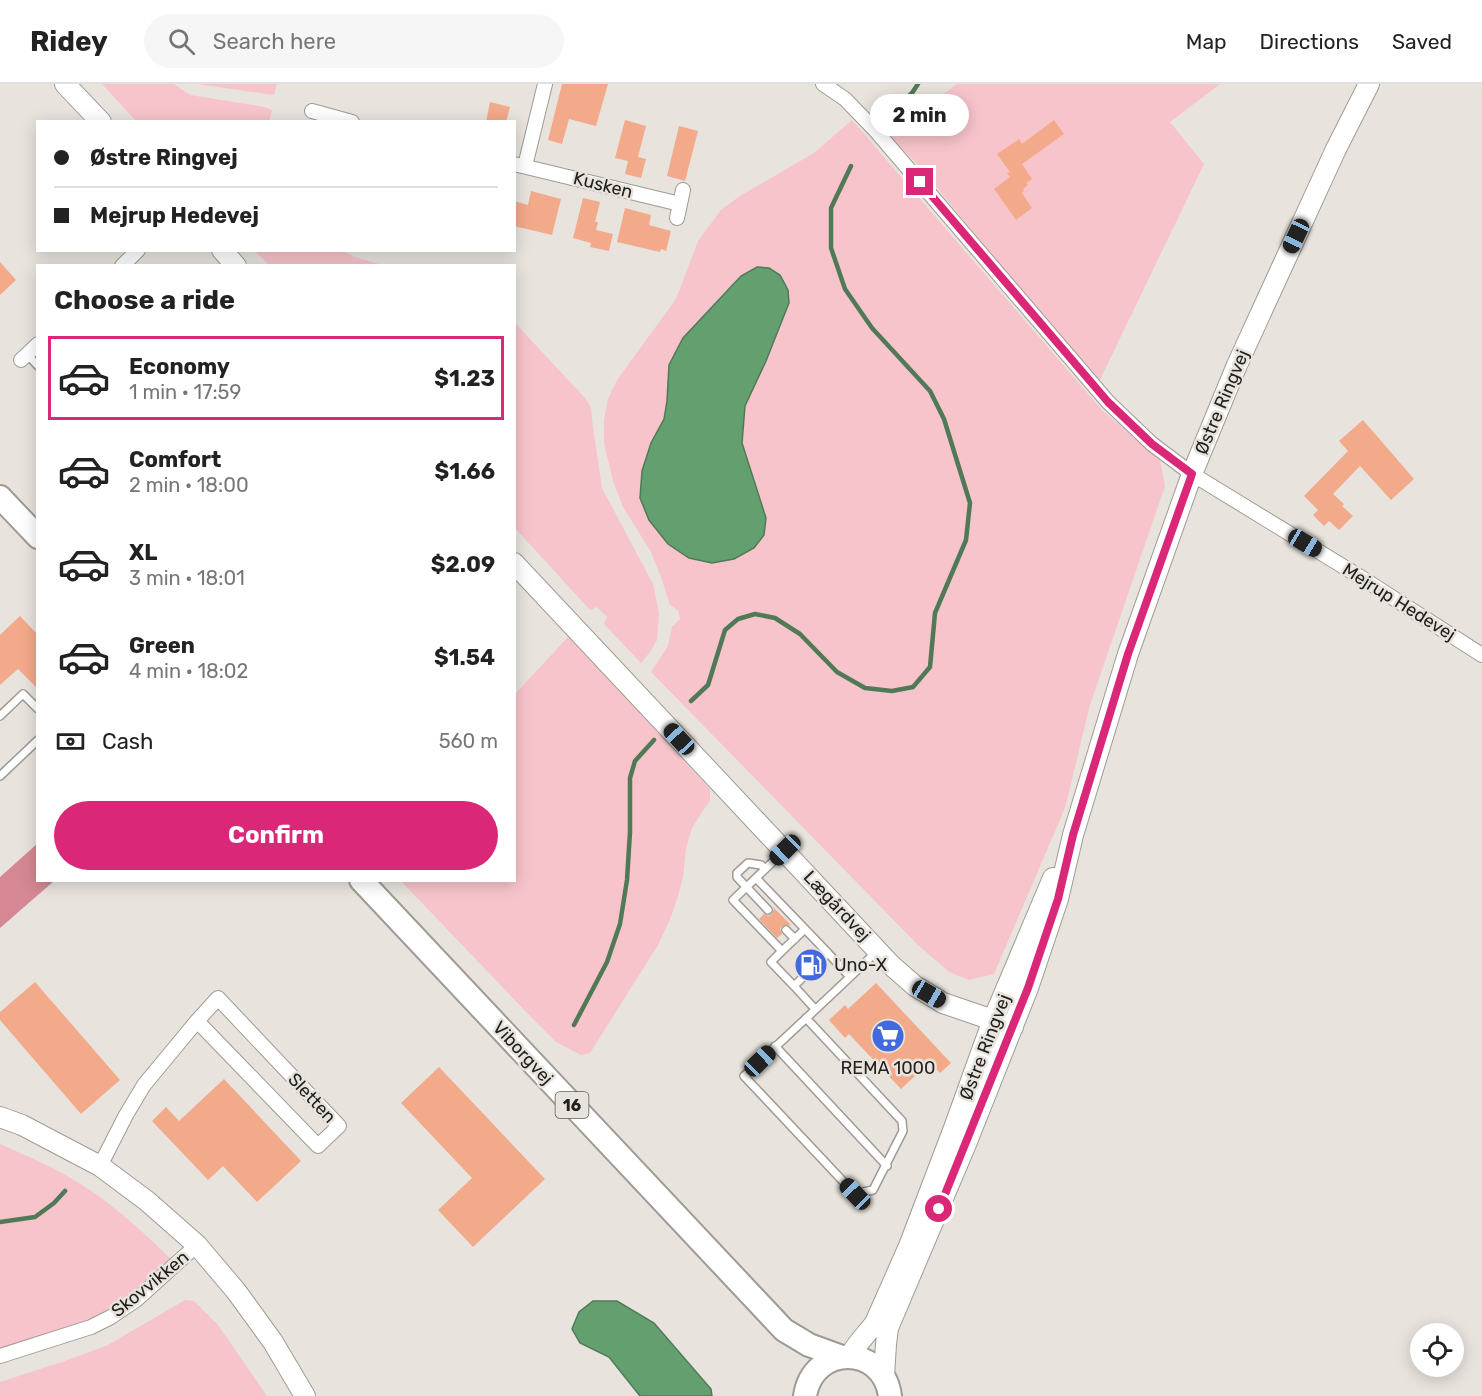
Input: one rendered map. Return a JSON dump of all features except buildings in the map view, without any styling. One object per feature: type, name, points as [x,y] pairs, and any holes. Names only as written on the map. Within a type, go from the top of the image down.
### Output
[{"type":"main road","points":[[0,497],[36,535]]},
{"type":"main road","name":"Viborgvej","points":[[363,882],[784,1330],[809,1345],[846,1356]]},
{"type":"main road","name":"Viborgvej","points":[[784,1330],[800,1361],[805,1392]]},
{"type":"main road","name":"16","points":[[805,1392],[809,1381],[819,1367],[833,1359],[846,1356],[873,1365],[887,1387]]},
{"type":"street","points":[[65,84],[99,120]]},
{"type":"street","name":"Kusken","points":[[545,84],[520,165],[682,197],[677,218]]},
{"type":"street","name":"Mejrup Hedevej","points":[[823,84],[845,99],[876,131],[1108,402],[1152,444],[1192,474],[1482,655]]},
{"type":"street","name":"Østre Ringvej","points":[[887,1387],[888,1328],[966,1144],[1028,988],[1058,899],[1073,835],[1128,654],[1192,474],[1237,365],[1336,149],[1370,84]]},
{"type":"street","points":[[312,111],[345,120]]},
{"type":"street","points":[[124,264],[136,252]]},
{"type":"street","points":[[224,252],[234,264]]},
{"type":"street","points":[[24,357],[36,346]]},
{"type":"street","name":"Lægårdvej","points":[[516,565],[878,951],[915,986],[943,1003],[1013,1027]]},
{"type":"street","name":"Østre Ringvej","points":[[846,1356],[875,1323],[909,1246],[993,1020],[1073,835]]},
{"type":"street","name":"Sletten","points":[[100,1166],[144,1085],[197,1021],[218,998],[339,1126],[318,1146],[197,1021]]},
{"type":"street","points":[[0,1117],[22,1125],[100,1166],[147,1201],[197,1245],[236,1290],[273,1342],[305,1396]]},
{"type":"street","name":"Skovvikken","points":[[0,1356],[91,1327],[111,1317],[136,1300],[197,1245]]},
{"type":"lane","points":[[24,357],[36,365]]},
{"type":"lane","points":[[0,716],[23,694],[36,707]]},
{"type":"lane","points":[[0,776],[36,742]]},
{"type":"lane","points":[[782,951],[733,900],[785,850]]},
{"type":"lane","points":[[765,869],[761,865],[748,863],[737,873],[737,877],[768,910]]},
{"type":"lane","points":[[756,878],[850,977]]},
{"type":"lane","points":[[805,929],[771,962],[816,1009]]},
{"type":"lane","points":[[786,930],[795,939]]},
{"type":"lane","points":[[806,1018],[902,1121],[903,1131],[873,1190],[855,1194],[744,1076],[775,1046],[878,951]]},
{"type":"lane","points":[[794,986],[828,953]]},
{"type":"lane","points":[[775,1046],[887,1166]]},
{"type":"shaded area","points":[[102,84],[174,84],[190,95],[272,110],[269,120],[135,120]]},
{"type":"shaded area","points":[[197,84],[277,84],[274,95]]},
{"type":"shaded area","points":[[957,84],[1220,84],[1170,122],[1204,164],[1098,384],[919,166],[888,134]]},
{"type":"shaded area","points":[[852,120],[1102,410],[1160,460],[1165,486],[1090,705],[1065,808],[994,974],[969,980],[949,972],[917,944],[651,672],[668,646],[672,627],[680,619],[678,610],[670,605],[651,552],[623,507],[613,481],[604,443],[604,420],[608,399],[617,380],[676,299],[698,241],[721,210],[740,196],[814,153]]},
{"type":"shaded area","points":[[256,252],[345,252],[379,264],[268,264]]},
{"type":"shaded area","points":[[757,267],[769,268],[780,275],[788,290],[789,303],[745,406],[742,443],[766,518],[764,535],[754,548],[734,559],[712,563],[689,558],[668,544],[649,520],[640,498],[642,471],[651,443],[664,419],[669,365],[683,338],[741,276]]},
{"type":"shaded area","points":[[516,324],[586,399],[591,408],[602,488],[653,584],[659,613],[657,640],[641,663],[604,624],[607,617],[597,607],[590,610],[516,529]]},
{"type":"shaded area","points":[[569,636],[710,789],[710,801],[692,828],[686,848],[683,877],[678,896],[658,945],[590,1053],[581,1055],[556,1042],[402,882],[516,882],[516,693]]},
{"type":"shaded area","points":[[36,845],[36,882],[53,882],[0,928],[0,877]]},
{"type":"shaded area","points":[[0,1144],[70,1177],[92,1191],[127,1218],[171,1259],[138,1291],[112,1309],[65,1328],[0,1348]]},
{"type":"shaded area","points":[[185,1300],[194,1301],[218,1325],[267,1396],[0,1396],[0,1382],[108,1345]]},
{"type":"shaded area","points":[[593,1301],[617,1301],[654,1323],[711,1389],[712,1396],[640,1396],[609,1357],[580,1343],[572,1329],[579,1312]]},
{"type":"waterway","points":[[892,112],[918,84]]},
{"type":"waterway","points":[[691,701],[708,685],[725,630],[738,619],[755,614],[775,618],[800,634],[837,672],[865,688],[892,691],[913,687],[930,667],[935,613],[966,540],[970,503],[944,419],[930,391],[872,328],[845,289],[831,248],[831,208],[851,166]]},
{"type":"waterway","points":[[574,1025],[607,962],[620,924],[627,880],[630,778],[635,761],[654,740]]},
{"type":"waterway","points":[[0,1222],[35,1217],[54,1203],[65,1191]]},
{"type":"place","name":"Uno-X","points":[[811,965]]},
{"type":"place","name":"REMA 1000","points":[[888,1036]]},
{"type":"route","points":[[920,182],[1108,402],[1152,444],[1192,474],[1128,654],[1073,835],[1058,899],[1028,988],[939,1209]]}]
